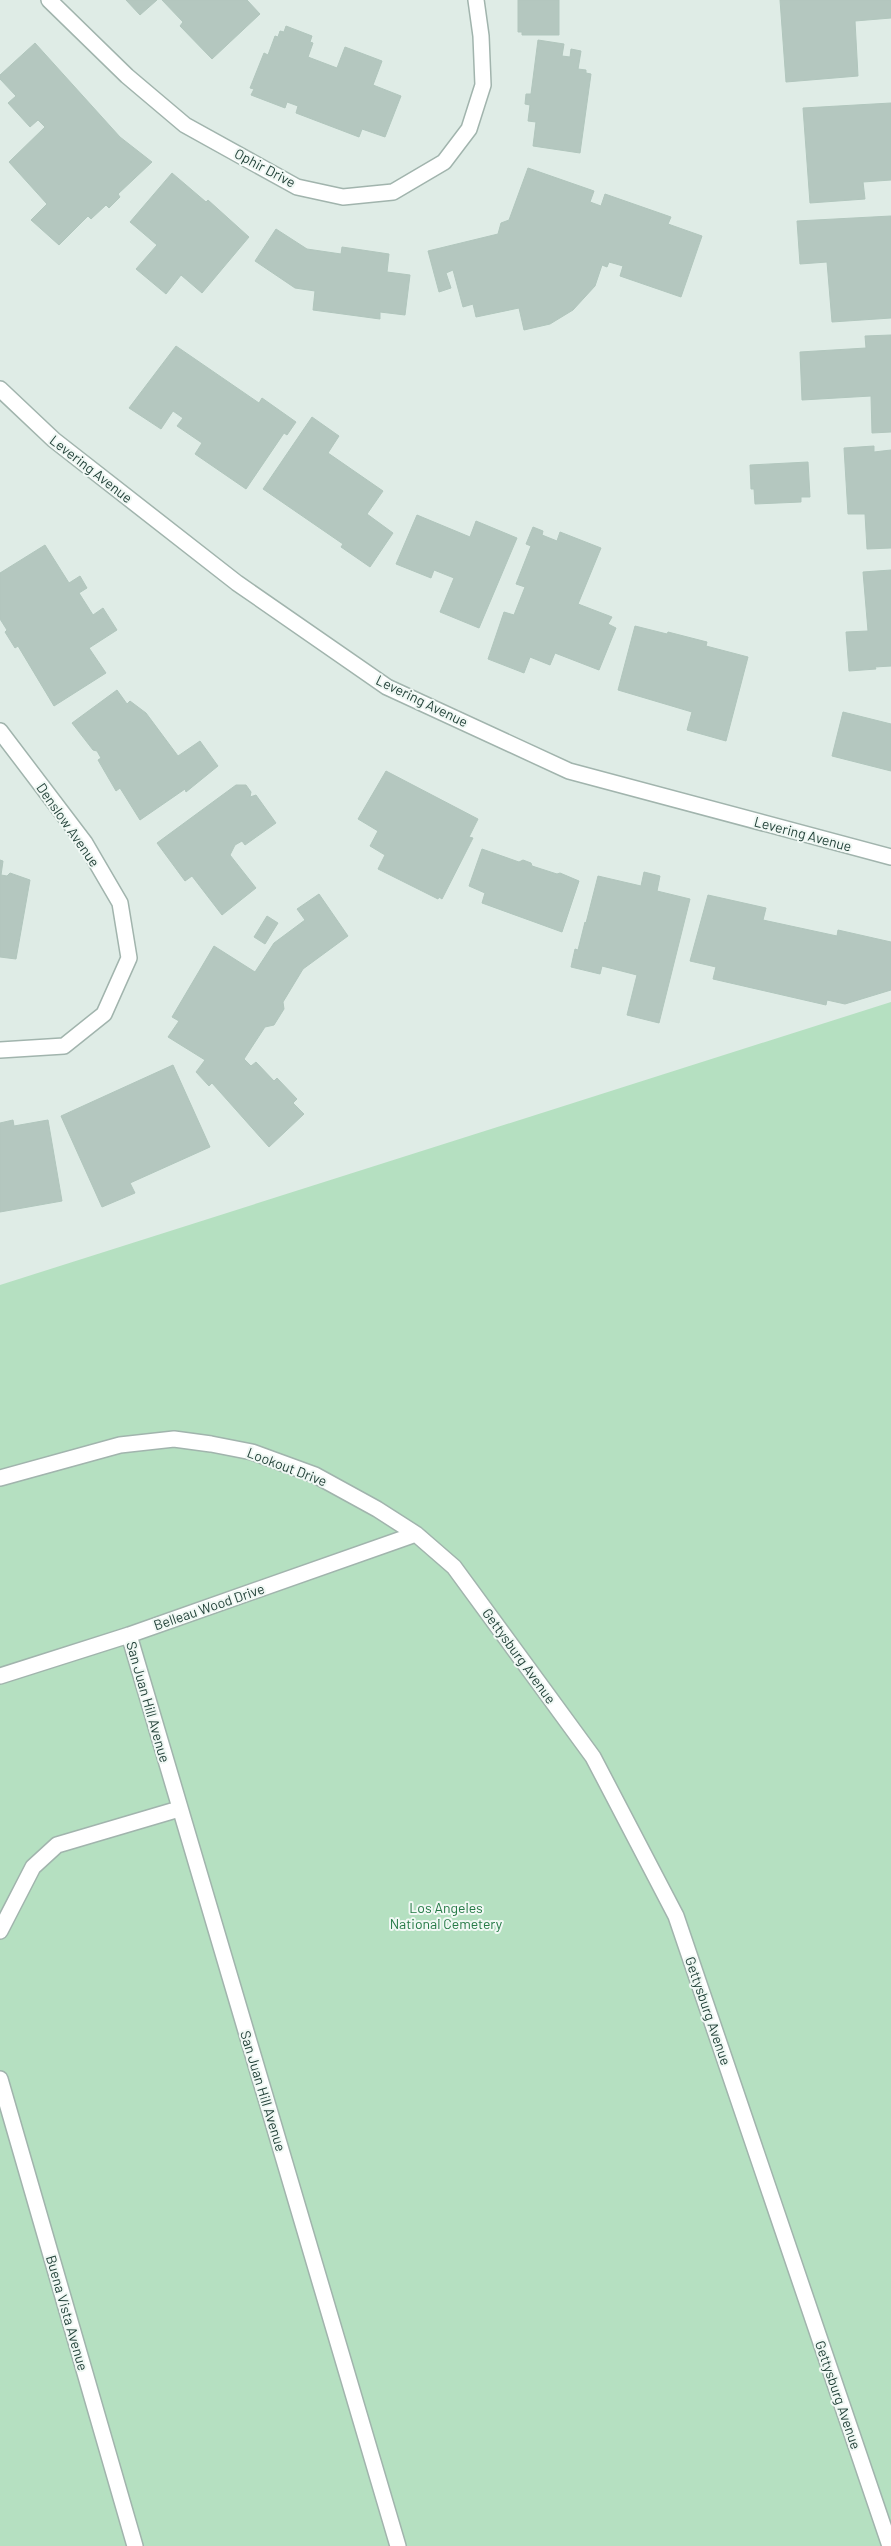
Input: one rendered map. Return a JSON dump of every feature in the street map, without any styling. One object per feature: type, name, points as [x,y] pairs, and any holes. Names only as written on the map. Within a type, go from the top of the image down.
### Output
[{"type":"street","name":"Ophir Drive","points":[[49,0],[127,76],[185,125],[297,187],[343,198],[393,192],[444,162],[468,129],[482,85],[481,36],[476,0]]},
{"type":"street","name":"Levering Avenue","points":[[0,389],[54,440],[237,583],[387,687],[569,770],[891,858]]},
{"type":"street","name":"Denslow Avenue","points":[[0,731],[85,843],[120,903],[128,958],[104,1014],[64,1046],[0,1050]]},
{"type":"street","name":"Lookout Drive","points":[[0,1478],[120,1445],[174,1439],[252,1452],[315,1475],[377,1509],[416,1534]]},
{"type":"street","name":"Belleau Wood Drive","points":[[0,1676],[129,1635],[416,1534]]},
{"type":"street","name":"Gettysburg Avenue","points":[[416,1534],[454,1567],[593,1758],[676,1916],[890,2546]]},
{"type":"street","name":"San Juan Hill Avenue","points":[[129,1635],[398,2546]]},
{"type":"street","points":[[0,1931],[33,1867],[57,1845],[179,1809]]},
{"type":"street","name":"Buena Vista Avenue","points":[[0,2079],[135,2546]]},
{"type":"green space","name":"Los Angeles National Cemetery","points":[[891,1002],[891,2546],[0,2546],[0,1285]]},
{"type":"building","points":[[126,0],[157,0],[140,15]]},
{"type":"building","points":[[162,0],[247,0],[260,14],[212,59],[180,26],[183,22]]},
{"type":"building","points":[[518,0],[559,0],[559,35],[522,35],[522,32],[518,32]]},
{"type":"building","points":[[780,0],[891,0],[891,18],[855,21],[858,76],[786,82]]},
{"type":"building","points":[[286,26],[312,36],[310,42],[313,43],[308,57],[337,68],[345,47],[382,61],[373,85],[401,96],[385,137],[362,129],[359,137],[296,113],[298,106],[287,102],[285,108],[251,95],[254,89],[250,88],[264,53],[268,55],[275,36],[278,37],[280,31],[284,32]]},
{"type":"building","points":[[538,40],[564,44],[562,56],[570,57],[571,49],[581,51],[578,69],[586,70],[586,73],[591,74],[580,153],[533,146],[536,122],[528,121],[530,105],[525,104],[526,94],[531,94]]},
{"type":"building","points":[[35,43],[120,137],[152,162],[118,194],[120,197],[109,208],[106,205],[91,219],[88,216],[59,245],[31,220],[47,204],[9,162],[45,127],[38,120],[30,127],[8,103],[16,96],[0,79],[0,75]]},
{"type":"building","points":[[891,103],[891,180],[863,182],[865,199],[810,203],[803,108]]},
{"type":"building","points":[[528,168],[594,191],[590,202],[601,206],[605,194],[671,217],[668,224],[702,236],[681,297],[620,276],[623,266],[609,262],[607,267],[602,265],[595,286],[573,310],[550,324],[524,330],[519,308],[476,317],[473,304],[463,307],[453,270],[446,273],[451,288],[439,292],[428,251],[498,234],[501,223],[509,220]]},
{"type":"building","points":[[172,173],[206,202],[208,200],[249,237],[202,293],[181,275],[166,294],[136,269],[157,245],[130,222]]},
{"type":"building","points":[[891,216],[891,318],[832,322],[827,262],[800,264],[797,221]]},
{"type":"building","points":[[276,229],[307,249],[341,254],[342,247],[389,254],[387,272],[410,275],[405,315],[380,312],[380,319],[313,310],[315,291],[295,288],[255,261]]},
{"type":"building","points":[[891,335],[891,432],[872,433],[871,396],[802,400],[800,352],[866,348],[865,336]]},
{"type":"building","points":[[176,346],[259,403],[262,398],[296,422],[287,435],[284,433],[246,489],[195,454],[202,443],[177,426],[183,418],[173,411],[161,429],[129,408]]},
{"type":"building","points":[[312,417],[339,436],[328,453],[383,491],[367,514],[393,533],[370,567],[341,547],[343,544],[263,489]]},
{"type":"building","points":[[874,446],[874,452],[891,450],[891,548],[867,549],[865,514],[848,514],[844,448]]},
{"type":"building","points":[[808,462],[810,497],[801,497],[801,502],[755,504],[754,489],[751,489],[750,465]]},
{"type":"building","points":[[417,515],[470,537],[476,521],[517,538],[479,628],[440,612],[454,578],[434,570],[431,578],[396,564]]},
{"type":"building","points":[[533,527],[543,531],[542,535],[557,541],[560,532],[601,548],[578,604],[612,617],[608,624],[616,628],[599,670],[555,653],[550,665],[530,657],[524,673],[488,659],[504,612],[514,615],[525,587],[516,584],[531,546],[526,544]]},
{"type":"building","points":[[45,545],[69,583],[80,576],[87,588],[79,593],[93,615],[103,608],[117,630],[89,648],[106,673],[54,706],[18,646],[15,648],[5,632],[7,630],[0,619],[0,573]]},
{"type":"building","points":[[891,570],[891,666],[849,671],[846,632],[868,631],[863,572]]},
{"type":"building","points":[[635,626],[707,642],[706,646],[748,657],[726,741],[687,730],[692,712],[618,690]]},
{"type":"building","points":[[117,690],[127,704],[130,701],[146,713],[178,756],[200,741],[218,766],[186,792],[185,789],[140,820],[120,788],[116,791],[98,760],[101,758],[97,751],[93,750],[72,723]]},
{"type":"building","points":[[843,712],[891,724],[891,771],[832,756]]},
{"type":"building","points":[[386,771],[478,819],[469,837],[473,838],[442,899],[439,897],[438,899],[378,869],[385,855],[370,846],[378,831],[358,819]]},
{"type":"building","points":[[236,785],[246,785],[251,792],[250,797],[256,795],[276,823],[245,845],[242,841],[235,845],[230,855],[256,888],[222,915],[192,876],[185,881],[157,843]]},
{"type":"building","points":[[482,849],[519,862],[523,860],[531,863],[532,866],[557,874],[560,873],[579,881],[562,932],[482,903],[485,893],[469,886]]},
{"type":"building","points":[[0,860],[3,861],[1,875],[7,876],[10,873],[30,880],[16,959],[0,957]]},
{"type":"building","points":[[644,872],[660,876],[657,891],[690,899],[659,1023],[627,1015],[637,975],[602,966],[600,974],[571,967],[575,949],[578,950],[598,876],[641,886]]},
{"type":"building","points":[[319,894],[348,936],[303,969],[283,1002],[284,1009],[274,1025],[265,1027],[244,1059],[251,1066],[256,1062],[274,1081],[277,1078],[297,1099],[293,1103],[304,1114],[269,1147],[212,1083],[209,1086],[196,1072],[205,1060],[168,1037],[179,1021],[172,1017],[214,946],[255,972],[274,943],[305,920],[297,909]]},
{"type":"building","points":[[708,895],[766,908],[763,920],[837,936],[838,930],[891,942],[891,990],[845,1004],[827,1000],[826,1005],[713,979],[716,967],[690,961]]},
{"type":"building","points":[[267,916],[278,923],[265,944],[254,937]]},
{"type":"building","points":[[173,1065],[210,1147],[130,1183],[135,1193],[102,1207],[61,1116]]},
{"type":"building","points":[[13,1120],[14,1126],[48,1120],[62,1201],[0,1212],[0,1123]]}]
